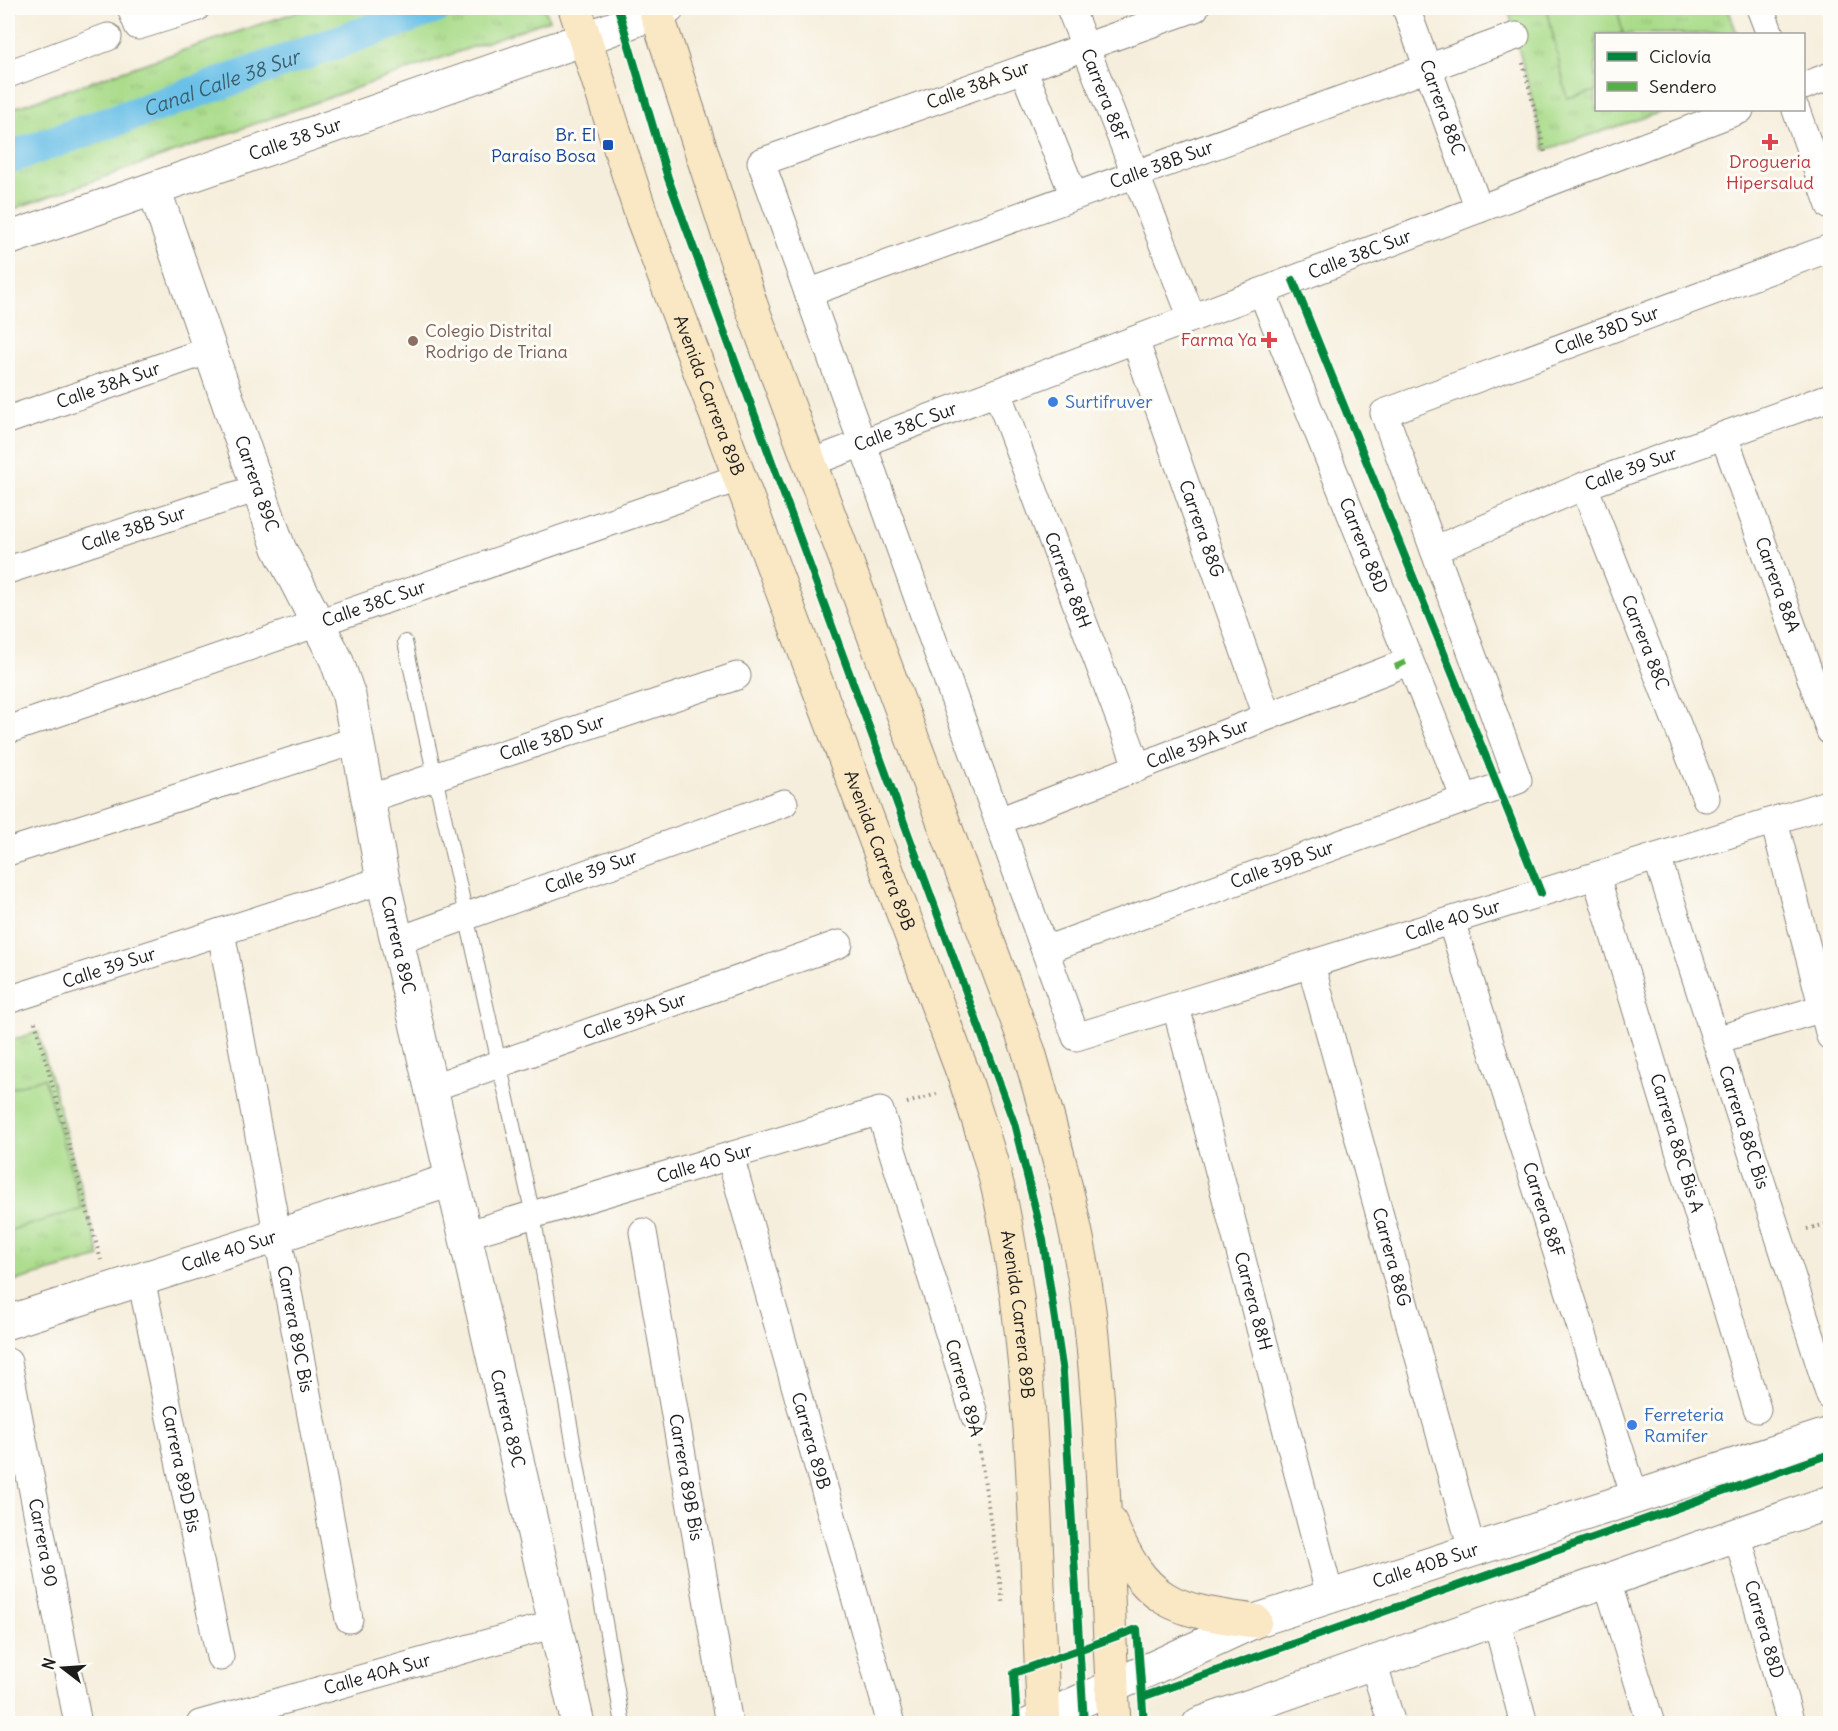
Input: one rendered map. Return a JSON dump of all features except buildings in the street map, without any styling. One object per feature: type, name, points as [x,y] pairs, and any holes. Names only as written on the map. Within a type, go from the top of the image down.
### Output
[{"type":"main road","name":"Avenida Carrera 89B","points":[[575,8],[642,217],[964,1076],[985,1140],[1004,1214],[1029,1389],[1036,1498],[1040,1722]]},
{"type":"main road","points":[[660,9],[736,260],[1022,1031],[1056,1144],[1077,1236],[1093,1344],[1114,1724]]},
{"type":"main road","points":[[1103,1506],[1132,1566],[1152,1590],[1176,1606],[1195,1612],[1255,1621]]},
{"type":"street","points":[[135,17],[196,8]]},
{"type":"street","name":"Calle 38 Sur","points":[[584,39],[616,8]]},
{"type":"street","name":"Carrera 88F","points":[[1070,8],[1192,318]]},
{"type":"street","name":"Calle 38A Sur","points":[[808,293],[761,162],[1195,8]]},
{"type":"street","name":"Carrera 88C","points":[[1406,8],[1479,209]]},
{"type":"street","points":[[1760,8],[1770,33]]},
{"type":"street","name":"Calle 38 Sur","points":[[8,239],[584,39],[660,9]]},
{"type":"street","name":"Calle 38B Sur","points":[[808,293],[1516,36]]},
{"type":"street","points":[[8,74],[108,37]]},
{"type":"street","points":[[1023,69],[1074,196]]},
{"type":"street","points":[[1805,85],[1830,76]]},
{"type":"street","name":"Calle 38C Sur","points":[[810,463],[1737,111]]},
{"type":"street","points":[[1796,111],[1830,206]]},
{"type":"street","name":"Carrera 89C","points":[[154,189],[279,548],[343,678],[383,880],[578,1724]]},
{"type":"street","name":"Calle 38D Sur","points":[[1434,550],[1384,413],[1830,248]]},
{"type":"street","name":"Carrera 88D","points":[[1262,292],[1465,799]]},
{"type":"street","points":[[808,293],[1045,950]]},
{"type":"street","name":"Carrera 88G","points":[[1135,340],[1268,717]]},
{"type":"street","name":"Calle 38A Sur","points":[[8,420],[210,350]]},
{"type":"street","name":"Carrera 88H","points":[[997,392],[1138,768]]},
{"type":"street","name":"Calle 39 Sur","points":[[1434,550],[1584,486],[1830,397]]},
{"type":"street","name":"Carrera 88A","points":[[1724,436],[1830,732]]},
{"type":"street","name":"Calle 38C Sur","points":[[8,730],[741,477]]},
{"type":"street","name":"Carrera 88C","points":[[1584,486],[1706,798]]},
{"type":"street","name":"Calle 38B Sur","points":[[8,570],[258,488]]},
{"type":"street","name":"Calle 39B Sur","points":[[1045,950],[1518,780],[1434,550]]},
{"type":"street","name":"Calle 39A Sur","points":[[999,821],[1395,667]]},
{"type":"street","name":"Calle 38D Sur","points":[[368,799],[737,676]]},
{"type":"street","points":[[8,852],[357,740]]},
{"type":"street","name":"Calle 39 Sur","points":[[397,941],[784,803]]},
{"type":"street","name":"Calle 40 Sur","points":[[1045,950],[1077,1037],[1830,803]]},
{"type":"street","points":[[1774,821],[1830,1035]]},
{"type":"street","name":"Carrera 88C Bis","points":[[1657,857],[1830,1396]]},
{"type":"street","name":"Carrera 88C Bis A","points":[[1596,876],[1757,1409]]},
{"type":"street","name":"Calle 39 Sur","points":[[17,997],[383,880]]},
{"type":"street","name":"Carrera 88F","points":[[1451,921],[1635,1497]]},
{"type":"street","name":"Carrera 89C Bis","points":[[221,932],[349,1619]]},
{"type":"street","name":"Calle 39A Sur","points":[[431,1088],[839,944]]},
{"type":"street","name":"Carrera 88G","points":[[1311,965],[1472,1551]]},
{"type":"street","name":"Carrera 88H","points":[[1176,1006],[1330,1596]]},
{"type":"street","points":[[1716,1040],[1823,1008]]},
{"type":"street","name":"Calle 40 Sur","points":[[465,1235],[880,1111]]},
{"type":"street","name":"Carrera 89A","points":[[880,1111],[975,1417]]},
{"type":"street","name":"Carrera 89B","points":[[730,1156],[891,1724]]},
{"type":"street","name":"Calle 40 Sur","points":[[8,1322],[451,1180]]},
{"type":"street","name":"Carrera 89B Bis","points":[[643,1232],[729,1724]]},
{"type":"street","name":"Carrera 89D Bis","points":[[141,1279],[220,1657]]},
{"type":"street","name":"Carrera 90","points":[[8,1362],[78,1724]]},
{"type":"street","name":"Calle 40B Sur","points":[[1040,1722],[1255,1621],[1830,1434]]},
{"type":"street","points":[[1221,1720],[1373,1663],[1830,1502]]},
{"type":"street","name":"Carrera 88D","points":[[1737,1534],[1791,1724]]},
{"type":"street","points":[[1606,1581],[1651,1724]]},
{"type":"street","points":[[1496,1619],[1524,1724]]},
{"type":"street","name":"Calle 40A Sur","points":[[200,1724],[555,1624]]},
{"type":"street","points":[[1373,1663],[1392,1724]]},
{"type":"lane","points":[[405,642],[533,1215],[623,1724]]},
{"type":"path","points":[[1516,36],[1553,181]]},
{"type":"path","points":[[17,997],[109,1290]]},
{"type":"path","points":[[880,1111],[944,1092]]},
{"type":"green space","points":[[308,8],[545,8],[549,20],[8,211],[8,110]]},
{"type":"green space","points":[[1508,8],[1728,8],[1737,33],[1595,33],[1595,111],[1664,111],[1545,150]]},
{"type":"green space","points":[[1547,8],[1617,8],[1623,33],[1595,33],[1595,91],[1567,98]]},
{"type":"green space","points":[[38,1032],[100,1257],[8,1283],[8,1041]]},
{"type":"green space","points":[[44,1078],[82,1209],[8,1231],[8,1089]]},
{"type":"waterway","name":"Canal Calle 38 Sur","points":[[8,158],[435,8]]},
{"type":"marked path","points":[[1395,667],[1410,660]]},
{"type":"cycle path","points":[[618,8],[668,178],[1014,1123],[1043,1240],[1063,1373],[1084,1724]]},
{"type":"cycle path","points":[[1293,280],[1541,893]]},
{"type":"cycle path","points":[[1142,1697],[1830,1454]]},
{"type":"cycle path","points":[[1017,1724],[1014,1673],[1137,1629],[1144,1724]]},
{"type":"place","name":"Drogueria Hipersalud","points":[[1770,142]]},
{"type":"place","name":"Br. El Paraíso Bosa","points":[[608,145]]},
{"type":"place","name":"Farma Ya","points":[[1269,340]]},
{"type":"place","name":"Colegio Distrital Rodrigo de Triana","points":[[413,341]]},
{"type":"place","name":"Surtifruver","points":[[1053,402]]},
{"type":"place","name":"Ferreteria Ramifer","points":[[1632,1425]]}]
